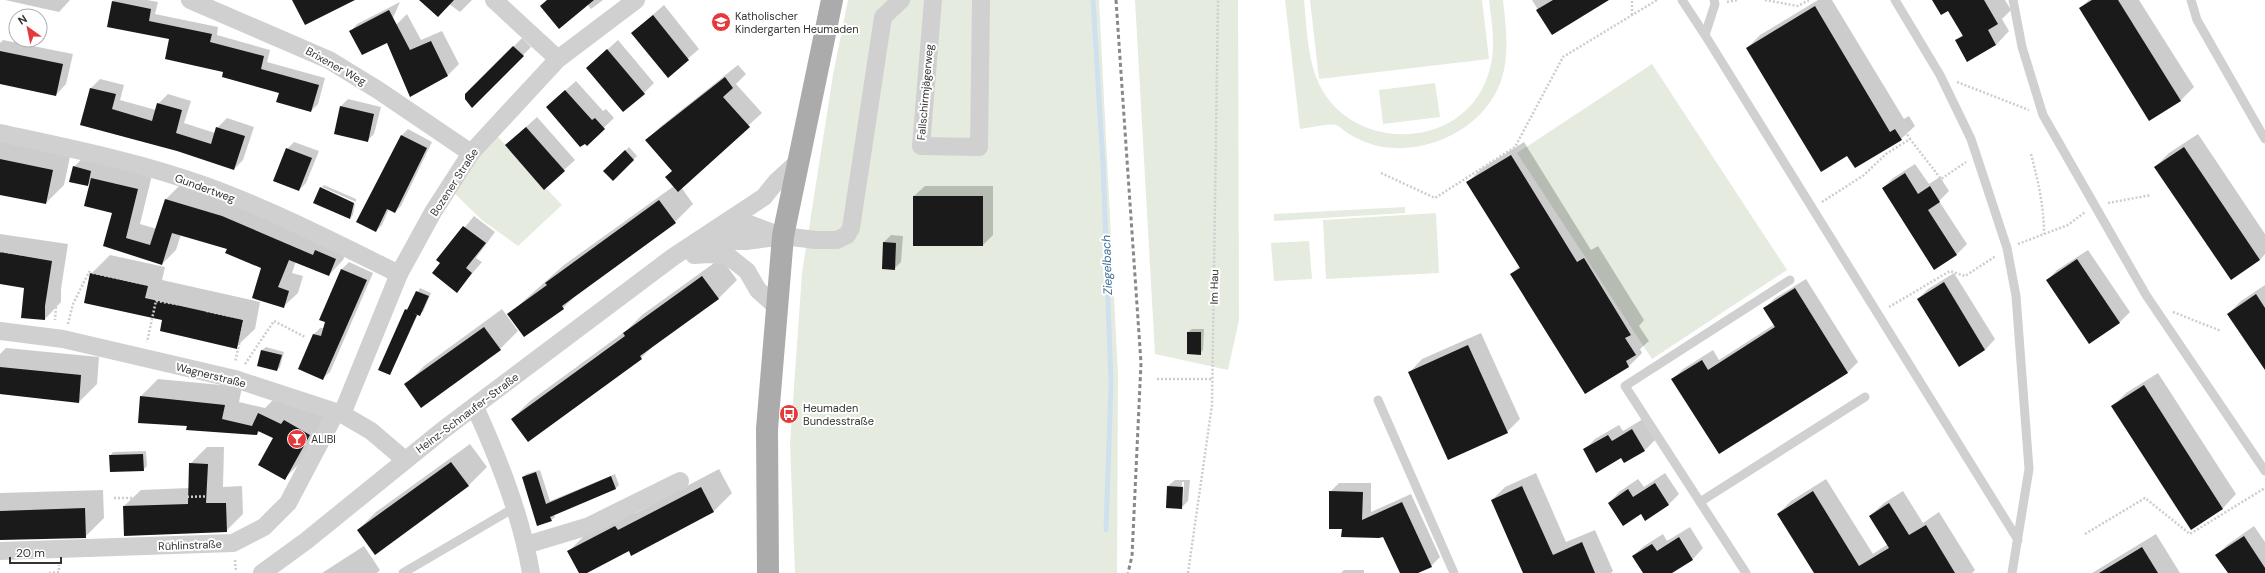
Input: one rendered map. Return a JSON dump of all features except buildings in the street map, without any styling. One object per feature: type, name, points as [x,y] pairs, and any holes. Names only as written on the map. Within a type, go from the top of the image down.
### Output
[{"type":"main road","points":[[768,573],[767,429],[783,236],[832,0]]},
{"type":"street","name":"Brixener Weg","points":[[190,0],[329,60],[378,90],[471,153]]},
{"type":"street","points":[[494,0],[558,59]]},
{"type":"street","name":"Bozener Straße","points":[[339,413],[399,274],[434,212],[471,153],[558,59],[636,0]]},
{"type":"street","points":[[783,236],[816,240],[836,240],[847,235],[851,228],[883,17],[901,0]]},
{"type":"street","name":"Fallschirmjägerweg","points":[[933,0],[921,146],[979,148],[981,0]]},
{"type":"street","name":"Gundertweg","points":[[0,133],[102,155],[205,186],[296,224],[399,274]]},
{"type":"street","name":"Heinz-Schnaufer-Straße","points":[[262,573],[306,541],[405,460],[674,257],[764,197],[776,182],[798,162]]},
{"type":"street","name":"Heinz-Schnaufer-Straße","points":[[718,227],[749,224],[783,236]]},
{"type":"street","name":"Heinz-Schnaufer-Straße","points":[[674,257],[718,242],[746,241],[783,236]]},
{"type":"street","points":[[674,257],[709,254],[728,256],[747,271],[758,290],[777,307]]},
{"type":"street","name":"Wagnerstraße","points":[[0,331],[59,339],[233,379],[339,413],[371,431],[405,460]]},
{"type":"street","points":[[475,407],[503,473],[526,545],[531,573]]},
{"type":"street","name":"Rühlinstraße","points":[[0,551],[233,543],[264,527],[288,503],[339,413]]},
{"type":"street","points":[[526,545],[590,526],[680,481]]},
{"type":"lane","points":[[1682,0],[2018,540]]},
{"type":"lane","points":[[1705,35],[1715,4],[1714,0]]},
{"type":"lane","points":[[1895,0],[1940,75],[1971,139],[2007,248],[2016,296],[2029,469],[2012,573]]},
{"type":"lane","points":[[2013,0],[2022,47],[2044,115],[2152,304],[2265,471]]},
{"type":"lane","points":[[2191,0],[2197,20],[2265,139]]},
{"type":"lane","points":[[1746,573],[1625,386],[1790,280]]},
{"type":"lane","points":[[1700,502],[1865,397]]},
{"type":"lane","points":[[1378,400],[1454,573]]},
{"type":"lane","points":[[403,573],[514,508]]},
{"type":"path","name":"Im Hau","points":[[1188,573],[1212,405],[1218,0]]},
{"type":"path","points":[[1632,0],[1632,15]]},
{"type":"path","points":[[1381,173],[1435,198],[1514,147],[1563,57],[1657,0]]},
{"type":"path","points":[[1765,0],[1798,6],[1809,0]]},
{"type":"path","points":[[1828,0],[1910,139],[1941,179],[1976,156]]},
{"type":"path","points":[[1940,75],[2044,115]]},
{"type":"path","points":[[1811,208],[1864,175],[1886,154],[1910,139]]},
{"type":"path","points":[[2031,154],[2039,183],[2044,213],[2044,234]]},
{"type":"path","points":[[0,251],[53,259],[59,265],[59,339]]},
{"type":"path","points":[[59,339],[73,304],[90,272],[159,287],[143,358]]},
{"type":"path","points":[[156,301],[203,308],[207,311],[245,319],[233,379]]},
{"type":"path","points":[[2152,304],[2221,331]]},
{"type":"path","points":[[233,379],[274,321],[305,337]]},
{"type":"path","points":[[1157,379],[1212,379]]},
{"type":"path","points":[[2085,534],[2145,498],[2190,534],[2265,488]]},
{"type":"path","points":[[175,497],[230,496]]},
{"type":"path","points":[[114,498],[165,498]]},
{"type":"path","points":[[49,573],[58,572]]},
{"type":"shaded area","points":[[848,0],[1099,0],[1118,375],[1117,573],[795,573],[790,444],[802,273],[833,75]]},
{"type":"shaded area","points":[[1135,0],[1238,0],[1239,320],[1228,370],[1155,354]]},
{"type":"shaded area","points":[[1285,0],[1304,0],[1312,66],[1320,86],[1336,108],[1358,124],[1382,132],[1408,134],[1434,129],[1457,118],[1475,100],[1491,66],[1493,38],[1489,0],[1503,0],[1506,30],[1506,61],[1501,81],[1493,98],[1482,112],[1469,124],[1437,142],[1401,148],[1383,147],[1370,144],[1357,138],[1336,125],[1324,125],[1300,129]]},
{"type":"shaded area","points":[[1310,0],[1482,0],[1489,59],[1319,79]]},
{"type":"shaded area","points":[[1652,64],[1787,270],[1652,359],[1517,153]]},
{"type":"shaded area","points":[[1435,83],[1440,117],[1383,124],[1379,90]]},
{"type":"shaded area","points":[[496,135],[562,205],[518,246],[482,220],[452,191]]},
{"type":"shaded area","points":[[1405,207],[1405,213],[1274,221],[1274,214]]},
{"type":"shaded area","points":[[1436,213],[1439,273],[1326,279],[1323,220]]},
{"type":"shaded area","points":[[1309,241],[1312,279],[1274,281],[1271,243]]},
{"type":"waterway","name":"Ziegelbach","points":[[1093,0],[1103,164],[1111,383],[1106,530]]},
{"type":"railway","points":[[1116,0],[1141,363],[1132,556],[1128,573]]},
{"type":"place","name":"Katholischer Kindergarten Heumaden","points":[[721,22]]},
{"type":"place","name":"Heumaden Bundesstraße","points":[[789,414]]},
{"type":"place","name":"ALIBI","points":[[297,439]]}]
